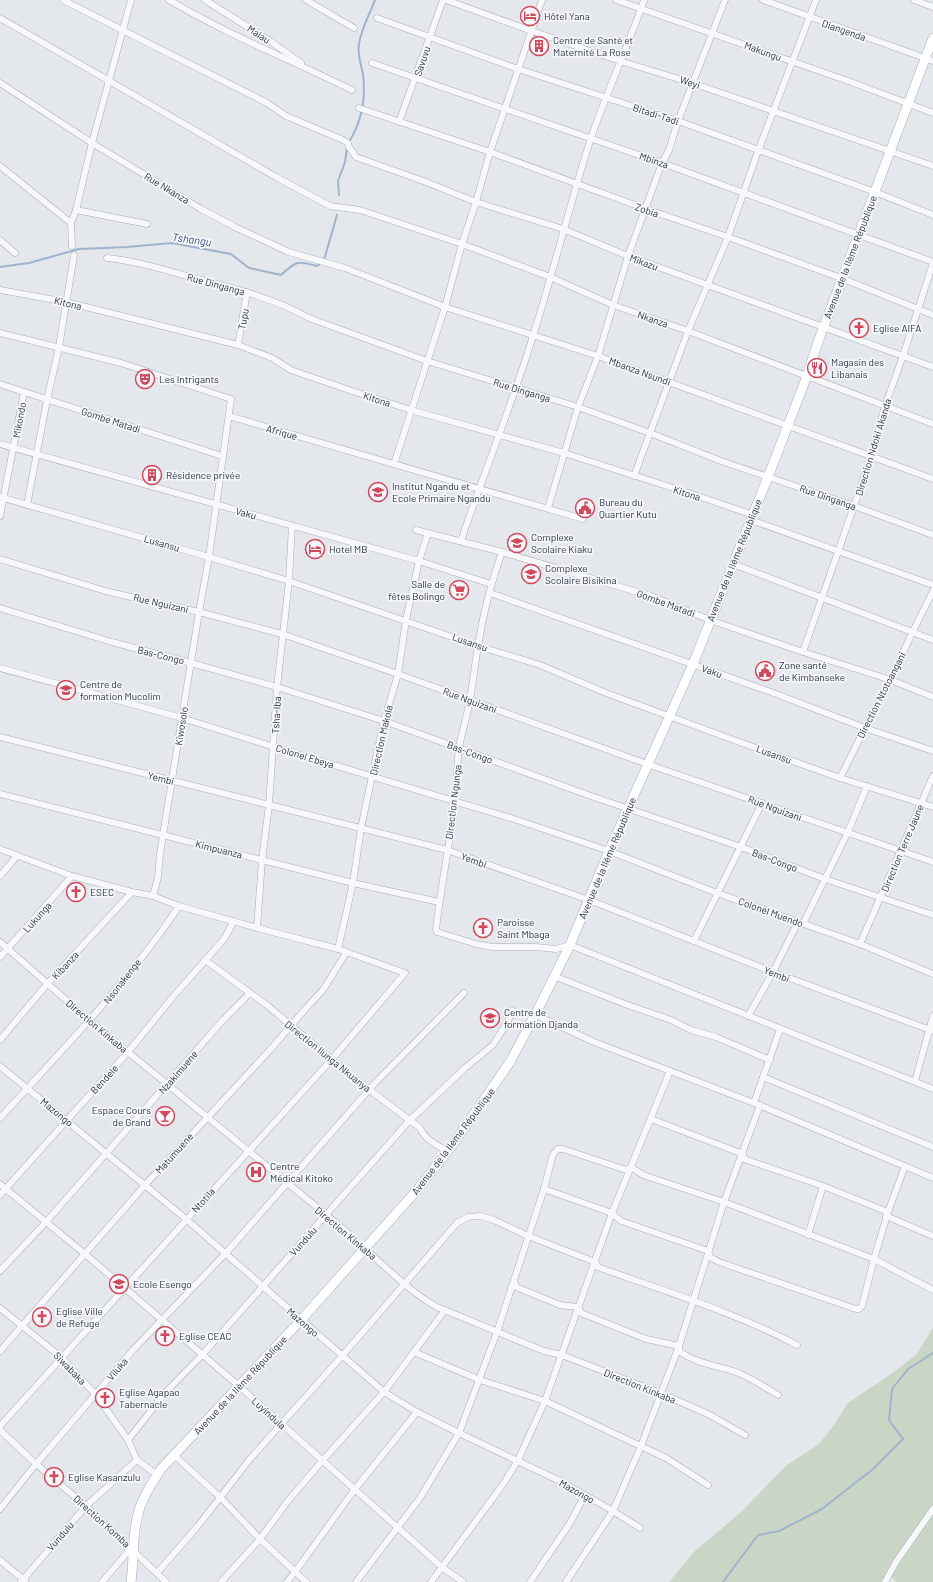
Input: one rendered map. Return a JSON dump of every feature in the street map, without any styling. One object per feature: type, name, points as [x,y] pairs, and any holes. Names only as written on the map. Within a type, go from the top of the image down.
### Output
[{"type":"street","points":[[63,0],[122,30]]},
{"type":"street","points":[[72,246],[71,223],[76,210],[92,143],[131,0]]},
{"type":"street","points":[[169,0],[250,43],[312,70],[352,90]]},
{"type":"street","name":"Malau","points":[[205,0],[270,41],[312,70]]},
{"type":"street","points":[[306,0],[354,28]]},
{"type":"street","name":"Weyi","points":[[444,0],[933,166]]},
{"type":"street","name":"Savuvu","points":[[399,122],[444,0]]},
{"type":"street","points":[[394,464],[445,307],[462,244],[490,152],[542,0]]},
{"type":"street","name":"Makungu","points":[[616,0],[933,113]]},
{"type":"street","points":[[461,541],[534,335],[563,229],[591,139],[644,0]]},
{"type":"street","points":[[548,508],[578,407],[598,356],[628,256],[662,163],[670,150],[678,121],[725,0]]},
{"type":"street","name":"Diangenda","points":[[763,0],[929,60]]},
{"type":"street","points":[[634,476],[670,383],[688,331],[728,237],[758,151],[816,0]]},
{"type":"street","points":[[914,0],[933,7]]},
{"type":"street","name":"Nkanza","points":[[0,18],[276,177],[330,206],[360,210],[374,214],[462,244],[550,277],[613,305],[688,331],[933,424]]},
{"type":"street","name":"Bitadi-Tadi","points":[[377,18],[518,69],[678,121],[875,192],[933,215]]},
{"type":"street","name":"Mikazu","points":[[122,30],[267,103],[286,116],[341,139],[348,144],[356,157],[476,202],[563,229],[628,256],[933,367]]},
{"type":"street","name":"Avenue de la IIème République","points":[[131,1582],[133,1548],[138,1514],[144,1498],[157,1475],[301,1320],[417,1190],[451,1147],[510,1062],[534,1017],[570,945],[609,851],[693,664],[807,376],[841,278],[890,151],[929,60],[933,38]]},
{"type":"street","name":"Mbinza","points":[[372,63],[744,192],[933,263]]},
{"type":"street","name":"Rue Nkanza","points":[[0,83],[92,143],[234,228],[289,252],[345,268]]},
{"type":"street","name":"Zobia","points":[[359,108],[490,152],[577,185],[728,237],[841,278],[933,315]]},
{"type":"street","points":[[0,166],[71,223]]},
{"type":"street","points":[[76,210],[147,224]]},
{"type":"street","points":[[0,240],[15,253]]},
{"type":"street","points":[[27,505],[47,400],[59,347],[74,255]]},
{"type":"street","name":"Rue Dinganga","points":[[107,258],[128,260],[248,292],[294,310],[309,318],[427,361],[578,407],[721,461],[854,506],[933,535]]},
{"type":"street","name":"Direction Ndoki Akanda","points":[[802,652],[871,457],[885,406],[933,263]]},
{"type":"street","name":"Mbanza Nsundi","points":[[345,268],[445,307],[598,356],[788,425],[933,480]]},
{"type":"street","name":"Kitona","points":[[0,290],[66,302],[238,345],[272,358],[291,370],[411,410],[564,454],[695,495],[838,551],[933,585]]},
{"type":"street","name":"Tupu","points":[[238,345],[248,292]]},
{"type":"street","points":[[0,333],[121,363],[229,397],[231,401],[230,416]]},
{"type":"street","name":"Gombe Matadi","points":[[0,384],[222,456]]},
{"type":"street","name":"Mikondo","points":[[0,516],[2,498],[14,447],[24,392]]},
{"type":"street","name":"Kiwosolo","points":[[153,896],[158,877],[198,612],[209,557],[222,456],[230,416]]},
{"type":"street","name":"Afrique","points":[[230,416],[583,519]]},
{"type":"street","name":"Vaku","points":[[0,444],[419,561],[491,584]]},
{"type":"street","name":"Lusansu","points":[[2,498],[289,581],[478,646],[540,665],[606,693],[840,778],[933,808]]},
{"type":"street","name":"Tsha-Iba","points":[[257,928],[262,860],[274,747],[277,687],[289,581],[292,526]]},
{"type":"street","name":"Gombe Matadi","points":[[416,530],[502,552],[651,596],[710,620],[802,652],[891,680],[933,697]]},
{"type":"street","name":"Direction Makola","points":[[338,949],[353,883],[361,828],[372,776],[384,721],[398,674],[406,620],[419,561],[428,533]]},
{"type":"street","name":"Direction Ngunga","points":[[502,552],[491,584],[478,646],[470,700],[460,748],[455,800],[436,929],[437,932],[476,944],[492,947],[536,946],[556,949],[570,945]]},
{"type":"street","name":"Rue Nguizani","points":[[0,559],[109,592],[198,612],[282,634],[847,834],[933,862]]},
{"type":"street","points":[[733,564],[933,640]]},
{"type":"street","name":"Direction Ntotoangani","points":[[840,778],[891,680],[933,591]]},
{"type":"street","name":"Vaku","points":[[490,593],[693,664],[865,728],[933,751]]},
{"type":"street","name":"Bas-Congo","points":[[0,608],[112,642],[277,687],[384,721],[628,809],[741,847],[825,879],[933,915]]},
{"type":"street","name":"Colonel Ebeya","points":[[0,671],[182,718],[274,747],[455,800],[609,851]]},
{"type":"street","name":"Yembi","points":[[0,737],[447,850],[589,900],[773,972],[931,1030]]},
{"type":"street","name":"Direction Terre Jaune","points":[[860,944],[933,776]]},
{"type":"street","points":[[748,1016],[825,879],[847,834],[867,786]]},
{"type":"street","name":"Kimpuanza","points":[[0,794],[353,883],[439,902]]},
{"type":"street","points":[[694,941],[762,803]]},
{"type":"street","points":[[0,849],[72,876],[153,896],[179,906],[338,949],[346,953]]},
{"type":"street","name":"Colonel Muendo","points":[[609,851],[717,893],[860,944],[933,974]]},
{"type":"street","points":[[0,876],[17,856]]},
{"type":"street","name":"Lukunga","points":[[0,956],[33,922],[72,876]]},
{"type":"street","name":"Kibanza","points":[[0,1040],[48,983],[132,892]]},
{"type":"street","name":"Nsonakenge","points":[[0,1118],[90,1020],[162,932],[179,906]]},
{"type":"street","name":"Bendele","points":[[0,1195],[128,1052],[172,998],[224,939],[234,921]]},
{"type":"street","name":"Direction Kinkaba","points":[[0,942],[128,1052],[346,1231],[362,1248],[423,1299],[445,1310],[544,1351],[562,1355],[660,1393],[708,1414],[745,1435]]},
{"type":"street","points":[[570,945],[933,1089]]},
{"type":"street","name":"Ntotila","points":[[0,1426],[123,1288],[332,1059],[405,973],[346,953]]},
{"type":"street","name":"Matumuene","points":[[0,1351],[145,1185],[292,1026],[323,990],[346,953]]},
{"type":"street","name":"Direction Ilunga Nkuanya","points":[[205,960],[250,993],[369,1090],[420,1128],[422,1134],[443,1149],[451,1147]]},
{"type":"street","points":[[554,976],[670,1020],[691,1030],[716,1037],[770,1060]]},
{"type":"street","name":"Nzakimuene","points":[[0,1271],[46,1222],[223,1020],[250,993]]},
{"type":"street","name":"Viluka","points":[[0,1509],[36,1464],[133,1350],[225,1254],[369,1090],[464,993]]},
{"type":"street","name":"Vundulu","points":[[128,1440],[165,1393],[202,1355],[409,1121],[465,1068],[493,1045],[508,1022],[512,1010]]},
{"type":"street","points":[[534,1017],[536,1015],[594,1042],[757,1104],[933,1178]]},
{"type":"street","points":[[915,1081],[931,1030],[933,1016]]},
{"type":"street","points":[[566,1582],[614,1511],[641,1446],[679,1346],[724,1202],[743,1154],[763,1077],[780,1029]]},
{"type":"street","name":"Mazongo","points":[[0,1066],[186,1219],[384,1392],[417,1412],[460,1434],[562,1482],[614,1511],[640,1528]]},
{"type":"street","points":[[432,1582],[504,1483],[518,1460],[545,1401],[612,1213],[670,1071]]},
{"type":"street","points":[[763,1077],[933,1147]]},
{"type":"street","points":[[651,1119],[743,1154],[744,1159],[823,1186],[933,1236]]},
{"type":"street","points":[[356,1582],[424,1492],[460,1434],[497,1332],[544,1189],[552,1158],[558,1149],[563,1149],[626,1170],[631,1167]]},
{"type":"street","points":[[708,1251],[710,1257],[719,1262],[859,1309],[862,1306],[887,1214],[905,1166]]},
{"type":"street","points":[[631,1167],[643,1175],[724,1202],[874,1259],[933,1290]]},
{"type":"street","name":"Luyindula","points":[[0,1184],[86,1254],[123,1288],[239,1386],[443,1568],[463,1582]]},
{"type":"street","points":[[808,1235],[823,1186]]},
{"type":"street","points":[[544,1189],[612,1213],[627,1224],[708,1251]]},
{"type":"street","points":[[157,1573],[221,1498],[250,1459],[342,1356],[457,1223],[468,1217],[480,1216],[494,1220],[528,1236],[595,1262],[598,1267],[693,1300],[766,1329],[797,1345]]},
{"type":"street","points":[[514,1280],[516,1287],[560,1305],[578,1307]]},
{"type":"street","points":[[578,1307],[581,1313],[591,1318],[646,1339],[679,1346]]},
{"type":"street","name":"Siwabaka","points":[[0,1308],[62,1358],[96,1395],[128,1440],[137,1460],[157,1475]]},
{"type":"street","points":[[221,1582],[260,1539],[287,1502],[349,1429],[384,1392],[445,1310]]},
{"type":"street","points":[[679,1346],[680,1352],[687,1356],[704,1364],[737,1372],[778,1395]]},
{"type":"street","points":[[414,1352],[480,1380],[545,1401],[666,1458],[708,1485]]},
{"type":"street","points":[[286,1582],[295,1572],[355,1489],[417,1412]]},
{"type":"street","name":"Direction Komba","points":[[0,1430],[36,1464],[133,1548],[166,1582]]},
{"type":"street","points":[[174,1455],[221,1498],[260,1539],[306,1582]]},
{"type":"street","name":"Vundulu","points":[[23,1581],[86,1506],[137,1460]]},
{"type":"street","points":[[530,1582],[570,1523],[585,1495]]},
{"type":"street","points":[[885,1582],[896,1562],[933,1510]]},
{"type":"street","points":[[102,1582],[133,1548]]},
{"type":"street","points":[[0,1560],[23,1581]]},
{"type":"green space","points":[[933,1328],[933,1582],[897,1582],[892,1578],[883,1582],[669,1582],[695,1551],[739,1514],[787,1465],[819,1444],[848,1403],[887,1377],[916,1355]]},
{"type":"waterway","name":"Tshangu","points":[[349,142],[360,118],[364,92],[363,74],[359,55],[360,38],[375,0]]},
{"type":"waterway","name":"Tshangu","points":[[339,195],[338,181],[345,162],[347,148]]},
{"type":"waterway","name":"Tshangu","points":[[324,260],[337,215]]},
{"type":"waterway","name":"Tshangu","points":[[0,267],[29,263],[79,249],[172,243],[231,254],[249,268],[281,275],[294,264],[305,263],[317,266],[321,263]]},
{"type":"waterway","points":[[723,1582],[758,1535],[779,1531],[822,1509],[873,1469],[903,1439],[889,1420],[892,1389],[908,1369],[933,1353]]},
{"type":"place","name":"Hôtel Yana","points":[[530,16]]},
{"type":"place","name":"Centre de Santé et Maternité La Rose","points":[[539,46]]},
{"type":"place","name":"Eglise AIFA","points":[[859,328]]},
{"type":"place","name":"Magasin des Libanais","points":[[817,368]]},
{"type":"place","name":"Les Intrigants","points":[[145,379]]},
{"type":"place","name":"Résidence privée","points":[[152,475]]},
{"type":"place","name":"Institut Ngandu et Ecole Primaire Ngandu","points":[[378,492]]},
{"type":"place","name":"Bureau du Quartier Kutu","points":[[585,508]]},
{"type":"place","name":"Complexe Scolaire Kiaku","points":[[517,543]]},
{"type":"place","name":"Hotel MB","points":[[315,549]]},
{"type":"place","name":"Complexe Scolaire Bisikina","points":[[531,574]]},
{"type":"place","name":"Salle de fêtes Bolingo","points":[[459,590]]},
{"type":"place","name":"Zone santé de Kimbanseke","points":[[765,671]]},
{"type":"place","name":"Centre de formation Mucolim","points":[[66,690]]},
{"type":"place","name":"ESEC","points":[[76,892]]},
{"type":"place","name":"Paroisse Saint Mbaga","points":[[483,928]]},
{"type":"place","name":"Centre de formation Djanda","points":[[490,1018]]},
{"type":"place","name":"Espace Cours de Grand","points":[[165,1116]]},
{"type":"place","name":"Centre Médical Kitoko","points":[[256,1172]]},
{"type":"place","name":"Ecole Esengo","points":[[119,1284]]},
{"type":"place","name":"Eglise Ville de Refuge","points":[[42,1317]]},
{"type":"place","name":"Eglise CEAC","points":[[165,1336]]},
{"type":"place","name":"Eglise Agapao Tabernacle","points":[[105,1398]]},
{"type":"place","name":"Eglise Kasanzulu","points":[[54,1477]]}]
